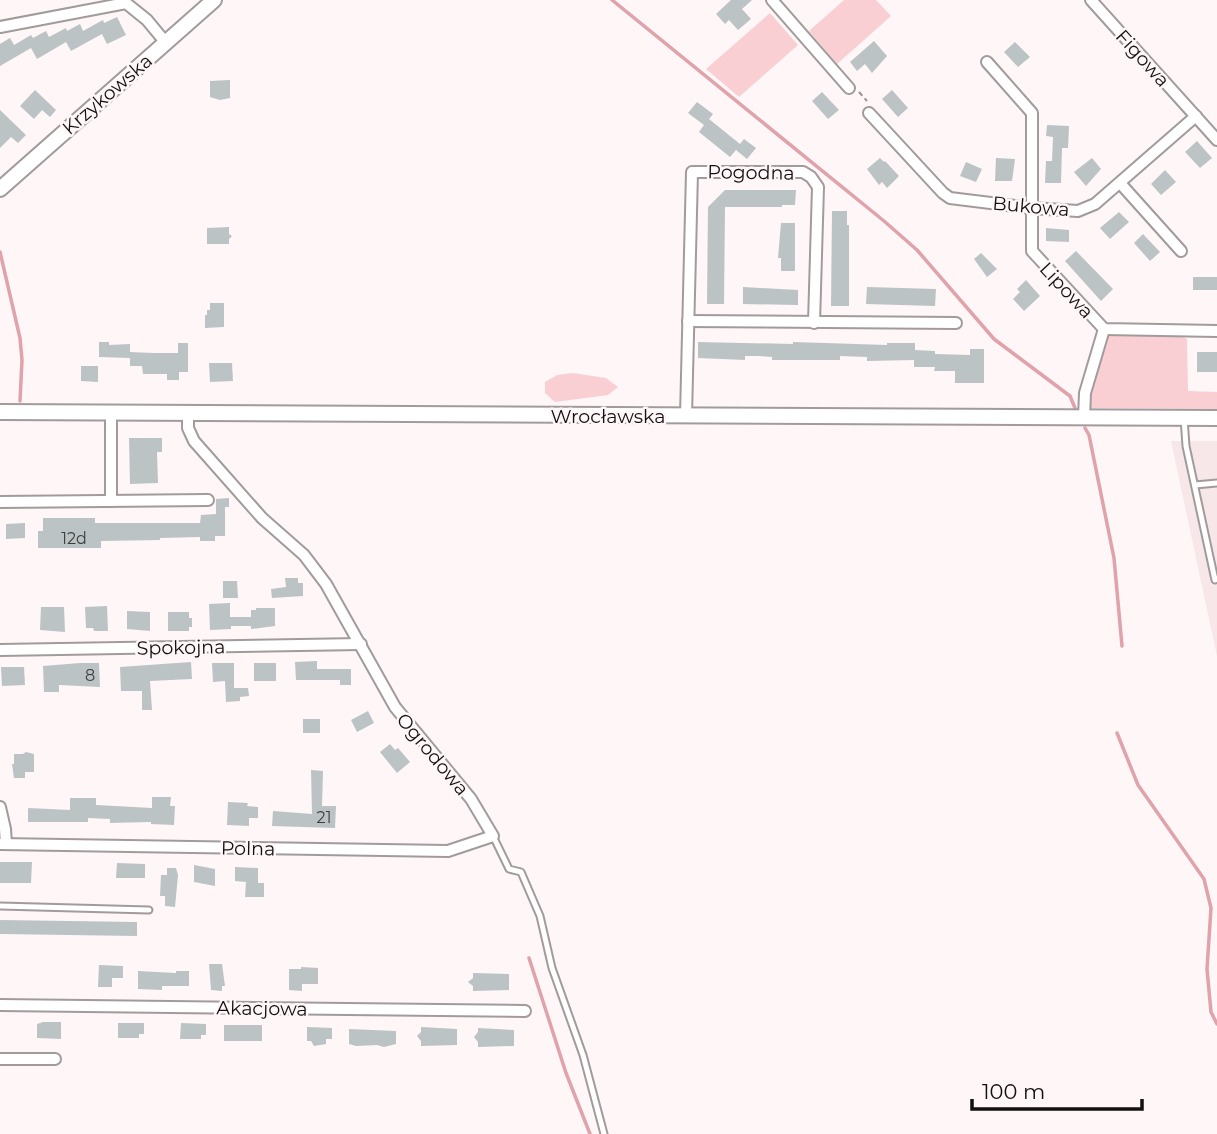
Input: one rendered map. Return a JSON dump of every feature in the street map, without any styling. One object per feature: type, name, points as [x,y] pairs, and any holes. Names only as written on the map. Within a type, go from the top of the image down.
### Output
[{"type":"street","name":"Krzykowska","points":[[0,189],[214,0]]},
{"type":"street","points":[[772,0],[849,88]]},
{"type":"street","name":"Figowa","points":[[1091,0],[1217,140]]},
{"type":"street","points":[[0,27],[125,1],[147,20],[166,43]]},
{"type":"street","name":"Lipowa","points":[[987,62],[1032,113],[1032,251],[1104,329],[1217,331]]},
{"type":"street","name":"Bukowa","points":[[869,113],[950,198],[1078,211],[1089,208],[1196,116]]},
{"type":"street","name":"Pogodna","points":[[686,416],[692,172],[803,172],[811,177],[818,187],[814,323]]},
{"type":"street","points":[[1120,183],[1181,251]]},
{"type":"street","points":[[688,321],[956,323]]},
{"type":"street","name":"Lipowa","points":[[1084,418],[1085,393],[1104,329]]},
{"type":"street","name":"Wrocławska","points":[[0,412],[1217,418]]},
{"type":"street","points":[[111,413],[111,501]]},
{"type":"street","name":"Ogrodowa","points":[[188,413],[188,428],[194,441],[262,518],[304,555],[326,584],[395,707],[471,799],[492,836]]},
{"type":"street","points":[[0,502],[208,500]]},
{"type":"street","name":"Spokojna","points":[[0,650],[361,644]]},
{"type":"street","points":[[0,807],[5,830],[3,844]]},
{"type":"street","name":"Polna","points":[[3,844],[448,851],[492,836]]},
{"type":"street","name":"Akacjowa","points":[[0,1004],[525,1011]]},
{"type":"street","points":[[0,1059],[55,1059]]},
{"type":"lane","points":[[1184,418],[1186,446],[1216,580]]},
{"type":"lane","points":[[1195,485],[1217,483]]},
{"type":"lane","name":"Ogrodowa","points":[[492,836],[509,869],[521,872],[534,898],[552,968],[583,1055],[604,1134]]},
{"type":"lane","points":[[0,906],[149,910]]},
{"type":"shaded area","points":[[844,0],[876,0],[891,16],[837,64],[809,31]]},
{"type":"shaded area","points":[[770,13],[798,45],[739,97],[706,69]]},
{"type":"shaded area","points":[[1177,334],[1187,339],[1188,391],[1217,392],[1217,409],[1090,408],[1091,393],[1107,336]]},
{"type":"shaded area","points":[[573,373],[606,378],[618,387],[608,395],[555,402],[545,393],[545,382],[557,375]]},
{"type":"shaded area","points":[[1171,441],[1217,441],[1217,656]]},
{"type":"building","points":[[731,0],[752,0],[742,9],[751,19],[738,30],[729,20],[725,24],[716,14]]},
{"type":"building","points":[[117,17],[126,35],[107,44],[102,34],[71,51],[66,42],[37,59],[31,48],[0,66],[0,44],[10,38],[14,45],[31,35],[33,38],[46,31],[49,37],[80,24],[83,31],[103,20],[104,23]]},
{"type":"building","points":[[874,41],[887,56],[872,73],[865,64],[857,71],[850,62]]},
{"type":"building","points":[[1015,42],[1030,57],[1018,67],[1004,52]]},
{"type":"building","points":[[230,80],[230,98],[220,100],[210,97],[210,81]]},
{"type":"building","points":[[35,90],[56,110],[50,117],[42,110],[34,119],[20,106]]},
{"type":"building","points":[[892,90],[908,108],[898,117],[882,99]]},
{"type":"building","points":[[822,92],[839,110],[828,119],[812,101]]},
{"type":"building","points":[[697,102],[713,114],[709,119],[740,144],[744,139],[756,148],[747,159],[736,150],[730,157],[699,132],[704,125],[688,113]]},
{"type":"building","points":[[0,110],[26,135],[18,143],[11,137],[0,148]]},
{"type":"building","points":[[1047,125],[1069,126],[1068,148],[1062,148],[1061,183],[1045,183],[1046,161],[1052,161],[1053,137],[1046,136]]},
{"type":"building","points":[[1197,141],[1212,158],[1200,168],[1185,152]]},
{"type":"building","points":[[880,158],[899,176],[887,188],[882,182],[879,185],[867,169]]},
{"type":"building","points":[[996,158],[1015,159],[1012,181],[995,181]]},
{"type":"building","points":[[1092,158],[1101,169],[1086,186],[1074,172]]},
{"type":"building","points":[[966,162],[982,169],[976,182],[960,176]]},
{"type":"building","points":[[1165,170],[1176,182],[1161,195],[1151,184]]},
{"type":"building","points":[[725,190],[796,190],[795,205],[725,207],[724,304],[707,304],[708,207]]},
{"type":"building","points":[[832,211],[847,211],[849,306],[831,306]]},
{"type":"building","points":[[1119,212],[1129,222],[1110,239],[1100,228]]},
{"type":"building","points":[[781,223],[795,223],[795,271],[781,271],[781,258],[778,258]]},
{"type":"building","points":[[229,227],[229,234],[232,236],[229,244],[207,244],[207,228]]},
{"type":"building","points":[[1046,228],[1069,230],[1069,242],[1046,241]]},
{"type":"building","points":[[1143,234],[1160,252],[1150,261],[1134,243]]},
{"type":"building","points":[[1076,251],[1113,289],[1101,301],[1065,261]]},
{"type":"building","points":[[981,253],[997,269],[987,277],[974,259]]},
{"type":"building","points":[[1193,277],[1217,277],[1217,290],[1193,290]]},
{"type":"building","points":[[1026,280],[1040,296],[1024,311],[1013,299],[1020,292],[1017,289]]},
{"type":"building","points":[[743,287],[798,290],[798,305],[743,304]]},
{"type":"building","points":[[867,287],[936,289],[935,306],[866,304]]},
{"type":"building","points":[[210,303],[224,303],[224,327],[205,328],[205,315],[207,310],[210,310]]},
{"type":"building","points":[[99,342],[109,342],[109,345],[130,344],[130,352],[153,353],[178,353],[178,343],[188,343],[188,372],[179,372],[179,380],[167,380],[167,374],[143,374],[142,366],[130,366],[130,358],[99,357]]},
{"type":"building","points":[[698,342],[887,345],[915,343],[915,350],[935,351],[935,354],[970,355],[970,349],[984,349],[984,383],[955,383],[955,371],[914,367],[914,360],[867,361],[867,357],[840,356],[840,360],[772,360],[772,357],[759,356],[745,356],[745,360],[698,358]]},
{"type":"building","points":[[1197,352],[1217,352],[1217,372],[1197,372]]},
{"type":"building","points":[[209,363],[232,363],[233,381],[210,382]]},
{"type":"building","points":[[81,366],[98,366],[98,382],[81,381]]},
{"type":"building","points":[[129,438],[162,438],[162,452],[157,452],[158,483],[130,484]]},
{"type":"building","points":[[229,498],[229,507],[225,507],[225,536],[215,536],[215,541],[200,541],[200,537],[160,538],[101,541],[101,548],[38,548],[38,531],[43,531],[43,518],[95,518],[95,523],[200,523],[201,515],[216,514],[216,499]]},
{"type":"building","points":[[25,523],[25,538],[6,539],[6,524]]},
{"type":"building","points":[[285,578],[298,578],[298,583],[303,583],[303,596],[272,598],[271,589],[286,587]]},
{"type":"building","points":[[223,581],[237,581],[238,598],[223,598]]},
{"type":"building","points":[[230,603],[230,617],[251,617],[251,610],[256,608],[275,608],[275,626],[251,629],[251,626],[231,626],[231,629],[210,630],[209,604]]},
{"type":"building","points":[[107,606],[108,631],[86,628],[85,607]]},
{"type":"building","points":[[41,607],[64,607],[65,632],[40,630]]},
{"type":"building","points":[[127,611],[150,612],[150,631],[127,629]]},
{"type":"building","points":[[168,612],[189,612],[192,627],[189,627],[189,631],[168,631]]},
{"type":"building","points":[[317,661],[317,669],[351,669],[351,685],[340,685],[340,680],[296,680],[295,662]]},
{"type":"building","points":[[191,662],[192,679],[150,681],[152,710],[142,710],[142,691],[121,691],[120,667]]},
{"type":"building","points":[[99,663],[100,687],[59,685],[59,692],[44,692],[43,666]]},
{"type":"building","points":[[212,663],[234,663],[234,688],[248,688],[249,696],[240,697],[240,701],[226,702],[225,681],[213,682]]},
{"type":"building","points":[[254,663],[276,663],[276,681],[254,681]]},
{"type":"building","points":[[1,667],[24,667],[25,685],[2,686]]},
{"type":"building","points":[[368,711],[374,723],[357,732],[351,720]]},
{"type":"building","points":[[303,719],[320,719],[320,733],[303,733]]},
{"type":"building","points":[[390,744],[395,750],[398,748],[410,762],[397,773],[380,752]]},
{"type":"building","points":[[14,754],[34,754],[34,772],[25,772],[25,778],[14,778]]},
{"type":"building","points":[[311,770],[323,771],[322,806],[336,806],[335,828],[272,826],[273,811],[312,814]]},
{"type":"building","points":[[152,797],[171,797],[170,806],[175,806],[174,825],[151,822],[110,823],[110,819],[88,818],[88,822],[28,822],[28,808],[70,810],[70,798],[96,798],[96,805],[152,808]]},
{"type":"building","points":[[228,802],[248,803],[247,806],[258,807],[258,818],[249,818],[249,826],[227,825]]},
{"type":"building","points":[[0,862],[32,862],[31,883],[0,883]]},
{"type":"building","points":[[117,863],[145,864],[145,878],[116,878]]},
{"type":"building","points":[[194,865],[215,869],[215,886],[194,882]]},
{"type":"building","points":[[235,867],[258,868],[258,883],[264,883],[264,897],[245,897],[246,882],[235,881]]},
{"type":"building","points":[[167,868],[176,868],[178,875],[175,907],[165,906],[165,896],[160,896],[161,875],[167,875]]},
{"type":"building","points":[[0,920],[137,922],[137,936],[0,934]]},
{"type":"building","points":[[209,964],[222,964],[225,986],[222,986],[222,991],[211,990]]},
{"type":"building","points":[[99,965],[123,966],[123,978],[112,978],[112,987],[98,987]]},
{"type":"building","points":[[318,968],[318,984],[302,984],[302,991],[289,990],[289,969]]},
{"type":"building","points":[[138,971],[189,971],[189,986],[162,986],[162,990],[138,989]]},
{"type":"building","points":[[473,973],[509,974],[509,990],[473,991],[473,986],[468,982],[473,978]]},
{"type":"building","points":[[61,1022],[61,1039],[37,1038],[37,1024]]},
{"type":"building","points":[[118,1023],[144,1023],[144,1034],[139,1034],[139,1038],[118,1038]]},
{"type":"building","points":[[181,1023],[206,1024],[206,1035],[201,1035],[201,1039],[180,1039]]},
{"type":"building","points":[[224,1025],[262,1025],[262,1041],[224,1041]]},
{"type":"building","points":[[307,1027],[332,1028],[332,1039],[326,1039],[326,1044],[314,1046],[311,1041],[307,1041]]},
{"type":"building","points":[[421,1027],[457,1029],[457,1045],[421,1046],[417,1036]]},
{"type":"building","points":[[478,1028],[514,1030],[514,1046],[478,1047],[474,1037]]},
{"type":"building","points":[[349,1029],[396,1031],[396,1044],[384,1047],[349,1044]]},
{"type":"waterway","points":[[612,0],[917,250],[994,339],[1070,396],[1075,408]]},
{"type":"waterway","points":[[0,252],[20,338],[20,401]]},
{"type":"waterway","points":[[1085,428],[1089,435],[1114,558],[1122,646]]},
{"type":"waterway","points":[[1117,733],[1138,785],[1204,879],[1211,908],[1207,969],[1211,1012],[1217,1024]]},
{"type":"waterway","points":[[529,958],[566,1073],[590,1134]]}]
